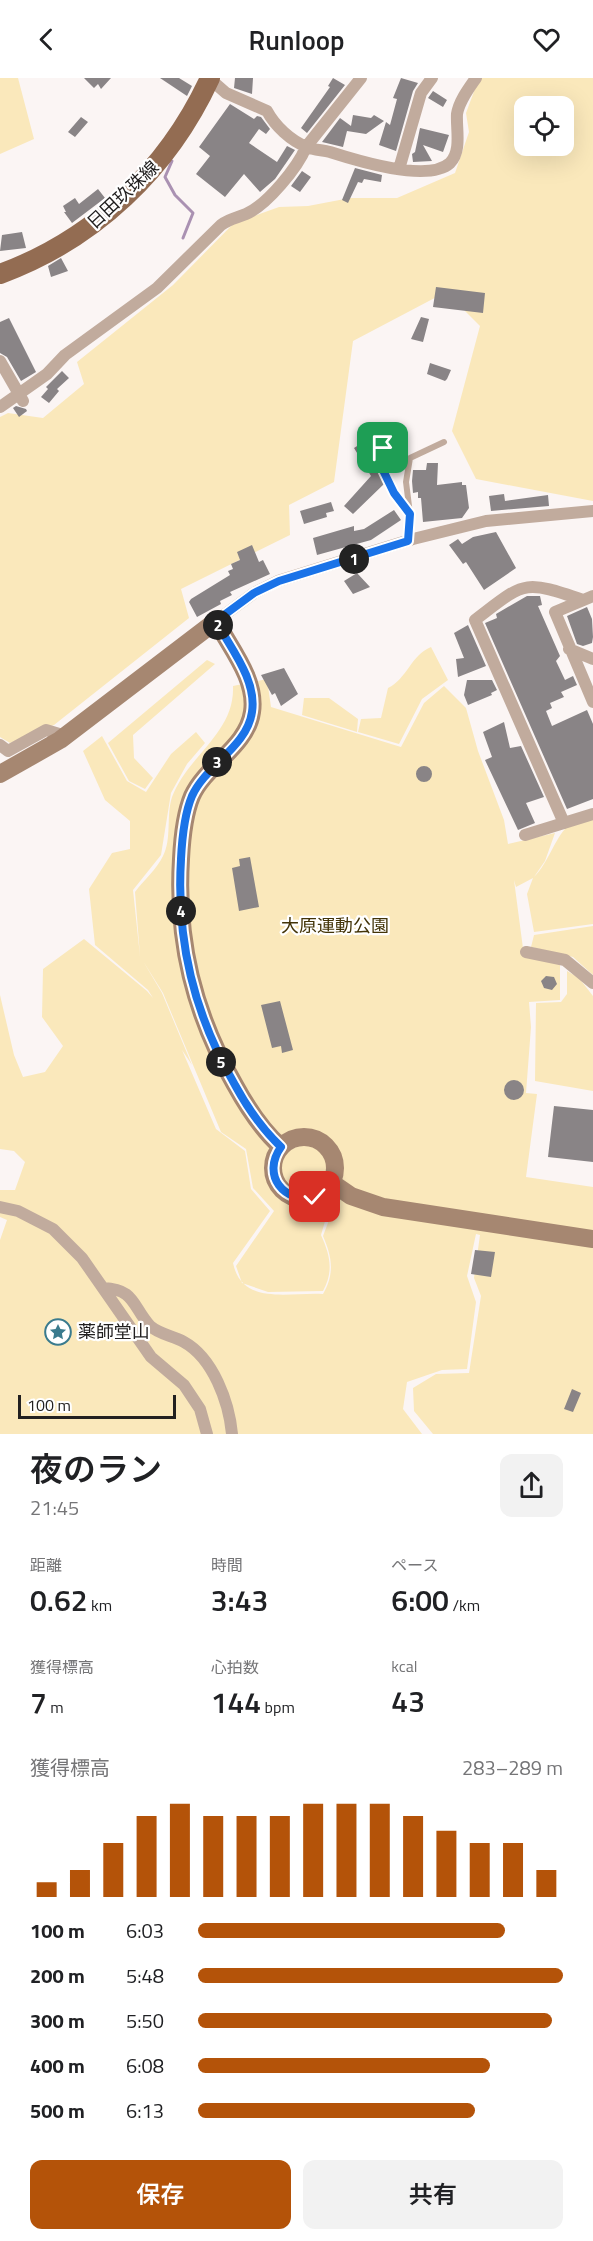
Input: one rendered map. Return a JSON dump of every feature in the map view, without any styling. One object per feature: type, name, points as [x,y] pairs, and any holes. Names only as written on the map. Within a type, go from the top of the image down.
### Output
[{"type":"main road","name":"日田玖珠線","points":[[0,274],[40,257],[104,218],[158,162],[180,134],[210,78]]},
{"type":"street","points":[[210,78],[226,93],[267,111],[273,122],[306,147],[359,162],[399,169],[442,168],[452,161],[459,137],[457,113],[466,92],[477,78]]},
{"type":"street","points":[[0,407],[21,398],[65,355],[157,288],[231,217],[247,214],[262,203],[302,158],[306,147],[361,78]]},
{"type":"street","points":[[399,169],[421,93],[432,78]]},
{"type":"street","points":[[0,361],[21,398]]},
{"type":"street","points":[[0,774],[66,736],[254,593],[279,581],[408,541],[486,521],[593,511]]},
{"type":"street","points":[[564,823],[475,620],[514,591],[525,587],[536,586],[588,598]]},
{"type":"street","points":[[588,598],[555,612],[593,702]]},
{"type":"street","points":[[216,621],[249,681],[253,694],[252,714],[244,736],[213,766],[192,796],[182,837],[179,883],[182,935],[194,994],[204,1027],[248,1109],[281,1147]]},
{"type":"street","points":[[569,649],[593,658]]},
{"type":"street","points":[[0,745],[8,751],[46,730],[66,736]]},
{"type":"street","points":[[525,835],[593,814]]},
{"type":"street","points":[[526,952],[564,960],[593,983]]},
{"type":"street","points":[[303,1137],[324,1143],[335,1162],[332,1183],[325,1192],[305,1199],[284,1192],[273,1174],[273,1164],[281,1147],[292,1139],[303,1137]]},
{"type":"street","points":[[332,1183],[351,1196],[383,1207],[593,1239]]},
{"type":"street","points":[[0,1207],[18,1210],[53,1229],[82,1258],[151,1357],[184,1384],[200,1409],[207,1434]]},
{"type":"street","points":[[102,1288],[117,1288],[126,1293],[151,1326],[200,1353],[216,1379],[232,1434]]},
{"type":"lane","points":[[408,541],[410,514],[406,482],[410,458],[444,442]]},
{"type":"lane","points":[[383,448],[381,466],[394,493],[410,514]]},
{"type":"green space","points":[[0,78],[18,78],[34,139],[0,154]]},
{"type":"green space","points":[[479,78],[593,78],[593,501],[476,479],[452,431],[480,326],[446,292],[353,341],[334,482],[289,505],[290,535],[181,589],[189,618],[54,725],[10,743],[0,737],[0,417],[8,413],[43,418],[84,384],[77,362],[173,285],[234,223],[279,207],[308,206],[350,198],[397,198],[455,173],[469,132],[466,113]]},
{"type":"green space","points":[[431,647],[448,680],[422,699],[399,744],[358,732],[361,719],[381,718],[388,688],[400,679],[424,651]]},
{"type":"green space","points":[[207,660],[215,664],[133,735],[134,758],[153,778],[145,789],[129,781],[108,743]]},
{"type":"green space","name":"大原運動公園","points":[[267,679],[271,707],[401,747],[424,703],[444,686],[466,708],[478,751],[504,820],[508,844],[555,833],[545,861],[534,877],[544,864],[565,829],[593,818],[593,924],[534,932],[527,894],[533,878],[516,887],[514,880],[524,956],[560,963],[560,1000],[529,1002],[531,1027],[526,1093],[537,1094],[526,1177],[593,1187],[593,1434],[433,1434],[414,1411],[413,1388],[436,1374],[469,1373],[481,1296],[474,1278],[480,1235],[476,1234],[467,1276],[476,1302],[467,1369],[442,1370],[407,1382],[403,1409],[422,1434],[0,1434],[0,1240],[7,1220],[0,1217],[0,1190],[15,1190],[25,1162],[14,1151],[0,1149],[0,995],[14,1055],[23,1077],[45,1072],[63,1046],[42,1017],[43,969],[84,939],[153,998],[148,990],[95,945],[89,889],[112,853],[130,849],[130,821],[105,800],[83,751],[102,736],[127,781],[146,792],[171,754],[196,732],[205,743],[187,764],[171,793],[161,855],[133,890],[140,956],[135,892],[163,856],[166,849],[172,797],[179,782],[219,731],[227,717],[232,703],[233,686]],"holes":[[[143,961],[163,993],[221,1132],[246,1149],[253,1188],[274,1211],[236,1266],[241,1280],[233,1263],[270,1211],[251,1189],[245,1151],[216,1129],[182,1050],[192,1065],[162,993]],[[328,1211],[332,1212],[323,1236],[331,1265],[331,1272],[323,1294],[268,1294],[256,1291],[244,1284],[268,1292],[323,1291],[329,1277],[330,1263],[321,1235]]]},
{"type":"green space","points":[[304,698],[329,698],[358,719],[357,732],[302,715]]},
{"type":"green space","points":[[593,926],[593,975],[573,957],[531,947],[534,935]]},
{"type":"green space","points":[[567,971],[579,978],[593,996],[593,1091],[535,1081],[536,1003],[561,1002],[567,994]]},
{"type":"building","points":[[84,78],[111,78],[101,89],[98,84],[94,88]]},
{"type":"building","points":[[160,78],[179,78],[192,86],[187,96]]},
{"type":"building","points":[[235,78],[253,78],[252,94],[234,88]]},
{"type":"building","points":[[333,78],[345,85],[307,133],[301,128],[330,87],[328,86]]},
{"type":"building","points":[[401,78],[418,83],[413,91],[396,151],[379,145],[386,122],[390,125],[397,99],[393,98]]},
{"type":"building","points":[[433,91],[447,100],[443,107],[428,98]]},
{"type":"building","points":[[230,104],[254,119],[257,116],[261,117],[270,129],[266,134],[259,129],[249,143],[277,162],[287,146],[295,150],[275,179],[260,192],[244,174],[225,197],[196,174],[210,156],[199,147]]},
{"type":"building","points":[[353,115],[371,118],[374,115],[384,121],[366,134],[347,131],[343,147],[322,142],[340,118],[351,126]]},
{"type":"building","points":[[81,117],[88,122],[75,137],[68,132]]},
{"type":"building","points":[[420,128],[449,135],[443,152],[423,145],[432,161],[413,162],[412,154],[415,152]]},
{"type":"building","points":[[355,168],[382,175],[381,182],[364,179],[362,183],[358,182],[348,203],[342,200]]},
{"type":"building","points":[[302,171],[311,177],[300,192],[291,186]]},
{"type":"building","points":[[98,189],[105,198],[72,223],[64,212],[66,212],[63,206],[75,198],[79,204]]},
{"type":"building","points":[[22,232],[26,248],[0,251],[2,235]]},
{"type":"building","points":[[61,258],[68,271],[51,277],[48,266]]},
{"type":"building","points":[[436,287],[485,293],[483,313],[433,307]]},
{"type":"building","points":[[421,317],[429,319],[423,342],[411,339]]},
{"type":"building","points":[[9,318],[36,372],[21,381],[7,357],[0,353],[0,322]]},
{"type":"building","points":[[430,363],[451,370],[445,381],[427,374]]},
{"type":"building","points":[[62,371],[69,378],[57,389],[59,391],[49,403],[41,397],[48,389],[46,387]]},
{"type":"building","points":[[16,406],[27,411],[19,417],[13,408]]},
{"type":"building","points":[[373,436],[377,444],[371,448],[375,454],[366,460],[381,475],[384,484],[353,514],[344,506],[371,476],[354,448]]},
{"type":"building","points":[[427,463],[438,463],[437,485],[462,482],[462,485],[466,485],[469,508],[462,518],[423,522],[421,498],[418,498],[418,492],[413,493],[412,481],[413,470],[426,470]]},
{"type":"building","points":[[504,494],[505,501],[548,495],[549,506],[491,511],[489,496]]},
{"type":"building","points":[[331,502],[334,511],[326,513],[327,517],[304,524],[300,511]]},
{"type":"building","points":[[394,510],[401,520],[371,540],[317,555],[313,538],[354,526],[354,531],[364,529]]},
{"type":"building","points":[[496,532],[516,568],[484,590],[466,562],[463,564],[449,545],[458,539],[462,544],[473,537]]},
{"type":"building","points":[[252,545],[259,562],[263,560],[270,574],[230,592],[232,595],[220,601],[221,604],[197,617],[189,602],[191,599],[230,575],[228,571],[233,569],[231,564],[240,560],[237,552]]},
{"type":"building","points":[[357,573],[370,587],[353,594],[344,581]]},
{"type":"building","points":[[527,596],[540,596],[542,605],[538,606],[560,656],[556,661],[565,680],[573,676],[577,685],[561,692],[564,697],[550,703],[552,708],[546,711],[552,726],[587,710],[593,724],[593,799],[567,809],[485,623],[497,618],[496,614]]},
{"type":"building","points":[[587,607],[592,619],[593,637],[592,643],[583,646],[577,644],[567,616]]},
{"type":"building","points":[[468,625],[486,666],[458,677],[456,659],[464,658],[454,633]]},
{"type":"building","points":[[284,668],[298,694],[281,706],[275,693],[272,695],[261,675]]},
{"type":"building","points":[[467,680],[492,680],[497,690],[491,693],[492,695],[468,705],[464,695]]},
{"type":"building","points":[[504,722],[510,748],[521,746],[544,797],[526,803],[535,823],[518,830],[485,760],[492,757],[483,732]]},
{"type":"building","points":[[421,766],[427,766],[432,774],[430,780],[421,782],[416,777],[416,771]]},
{"type":"building","points":[[250,857],[259,907],[239,911],[232,868],[240,866],[239,859]]},
{"type":"building","points":[[546,976],[554,977],[557,984],[552,990],[544,988],[541,981]]},
{"type":"building","points":[[280,1001],[293,1050],[282,1053],[281,1046],[272,1048],[261,1005]]},
{"type":"building","points":[[514,1080],[521,1083],[524,1090],[521,1097],[514,1100],[507,1097],[504,1090],[507,1083]]},
{"type":"building","points":[[554,1106],[593,1110],[593,1162],[548,1157]]},
{"type":"building","points":[[475,1250],[495,1252],[491,1277],[471,1274]]},
{"type":"building","points":[[572,1389],[581,1393],[573,1412],[564,1409]]},
{"type":"waterway","points":[[172,161],[165,177],[175,195],[193,213],[183,238]]},
{"type":"place","name":"薬師堂山","points":[[58,1332]]},
{"type":"route","points":[[315,1197],[294,1198],[277,1184],[273,1174],[273,1164],[276,1153],[281,1147],[248,1109],[204,1027],[194,994],[182,935],[179,883],[182,837],[192,796],[213,766],[244,736],[252,714],[253,694],[249,681],[216,621],[254,593],[279,581],[379,552],[408,541],[410,514],[394,493],[381,466],[383,448]]}]
